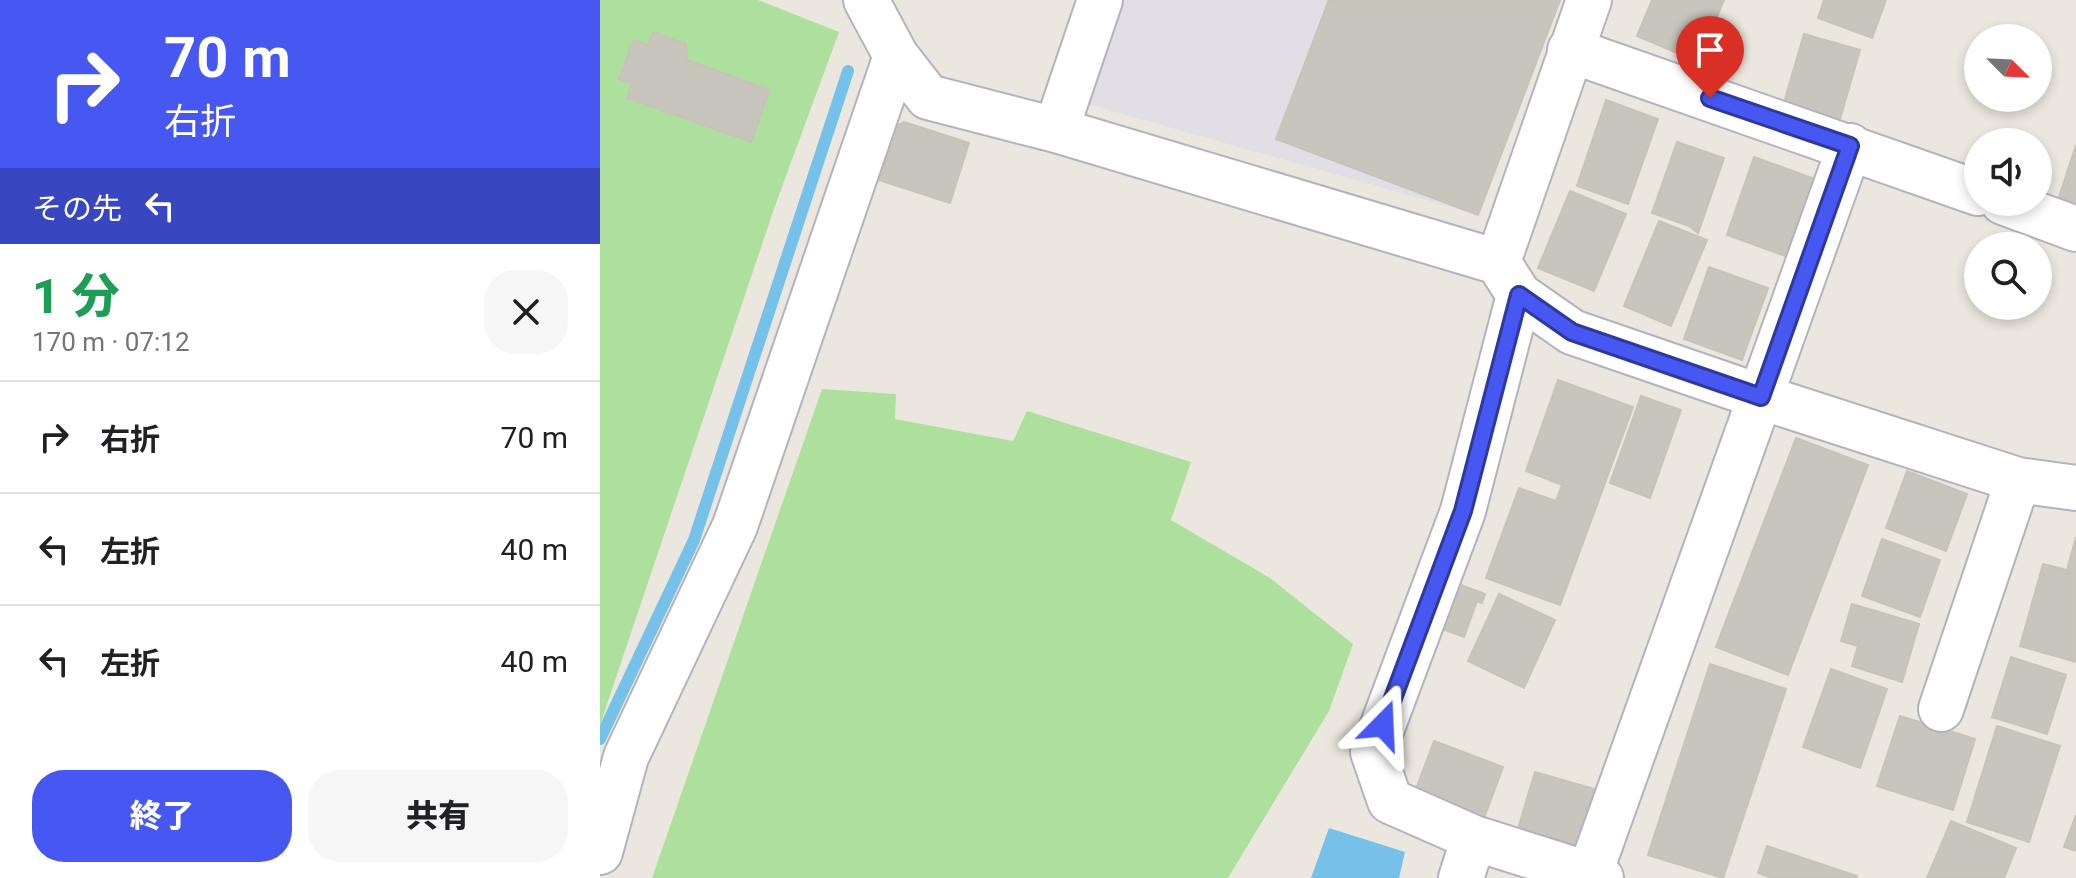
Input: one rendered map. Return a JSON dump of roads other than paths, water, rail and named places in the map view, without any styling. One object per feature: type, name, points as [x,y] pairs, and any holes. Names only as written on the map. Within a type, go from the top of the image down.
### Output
[{"type":"street","points":[[866,0],[896,56],[928,97],[1056,130],[1509,278],[1572,332],[2018,480],[2076,488]]},
{"type":"street","points":[[1056,130],[1100,0]]},
{"type":"street","points":[[1589,0],[1570,50],[1509,278],[1463,511],[1373,752],[1390,801],[1468,858],[1596,876],[1850,146]]},
{"type":"street","points":[[1570,50],[1964,188]]},
{"type":"street","points":[[600,852],[626,757],[735,526],[896,56]]},
{"type":"street","points":[[2041,216],[2076,229]]},
{"type":"street","points":[[1941,709],[2018,480]]},
{"type":"water","points":[[1329,828],[1405,852],[1399,878],[1311,878]]},
{"type":"waterway","points":[[600,739],[694,540],[848,71]]}]
